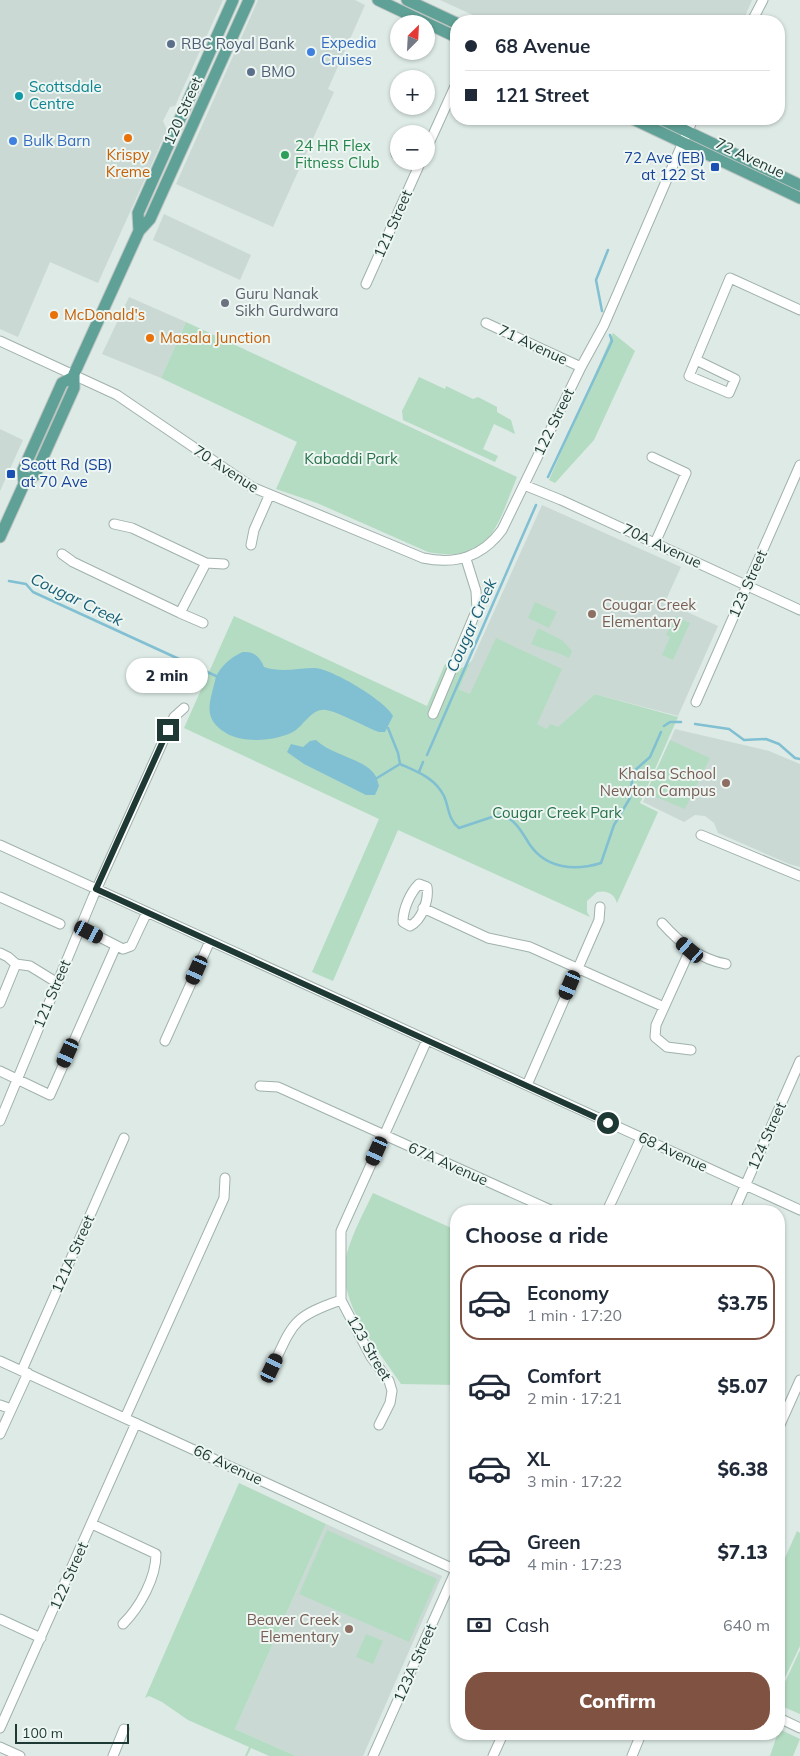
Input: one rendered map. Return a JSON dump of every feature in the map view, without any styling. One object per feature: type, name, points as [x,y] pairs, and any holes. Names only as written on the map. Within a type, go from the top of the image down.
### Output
[{"type":"main road","name":"120 Street","points":[[139,231],[138,214],[234,0]]},
{"type":"main road","name":"120 Street","points":[[0,537],[24,484],[35,475],[74,388],[73,376],[139,231],[150,220],[249,0]]},
{"type":"main road","points":[[378,0],[450,33]]},
{"type":"main road","points":[[407,0],[450,20]]},
{"type":"main road","name":"72 Avenue","points":[[646,125],[800,193]]},
{"type":"main road","name":"72 Avenue","points":[[674,125],[800,193]]},
{"type":"street","points":[[755,15],[763,0]]},
{"type":"street","points":[[435,130],[450,97]]},
{"type":"street","name":"122 Street","points":[[466,559],[493,541],[502,530],[612,306],[690,125]]},
{"type":"street","name":"121 Street","points":[[366,284],[415,170]]},
{"type":"street","points":[[696,360],[735,379],[729,393],[689,376],[730,278],[800,310]]},
{"type":"street","name":"71 Avenue","points":[[486,323],[581,367]]},
{"type":"street","name":"70 Avenue","points":[[0,341],[117,395],[230,475],[269,496],[312,511],[423,558],[439,562],[466,559]]},
{"type":"street","points":[[652,458],[686,473],[655,543]]},
{"type":"street","name":"123 Street","points":[[696,702],[799,468]]},
{"type":"street","name":"70A Avenue","points":[[524,485],[800,610]]},
{"type":"street","points":[[251,545],[254,530],[269,496]]},
{"type":"street","points":[[114,524],[132,528],[206,564],[224,564]]},
{"type":"street","points":[[62,554],[73,562],[203,623]]},
{"type":"street","points":[[433,714],[477,609],[476,591],[466,559]]},
{"type":"street","points":[[180,613],[206,564]]},
{"type":"street","name":"121 Street","points":[[0,1121],[96,889],[174,717],[184,708]]},
{"type":"street","points":[[701,835],[800,876]]},
{"type":"street","name":"68 Avenue","points":[[1,848],[96,889],[800,1210]]},
{"type":"street","points":[[0,897],[60,924]]},
{"type":"street","points":[[527,1086],[599,920],[600,907]]},
{"type":"street","points":[[423,908],[488,938],[530,947],[664,1007]]},
{"type":"street","points":[[80,927],[123,949],[131,946],[146,912]]},
{"type":"street","points":[[662,922],[690,950],[712,962],[726,964]]},
{"type":"street","points":[[166,1041],[210,941]]},
{"type":"street","points":[[0,1071],[50,1095],[116,946]]},
{"type":"street","points":[[690,950],[656,1025],[655,1037],[667,1047],[691,1050]]},
{"type":"street","points":[[0,953],[16,964],[30,966],[56,982]]},
{"type":"street","points":[[0,1002],[16,964]]},
{"type":"street","points":[[272,1368],[292,1326],[300,1318],[341,1300],[341,1231],[427,1040]]},
{"type":"street","name":"124 Street","points":[[737,1205],[800,1061]]},
{"type":"street","name":"67A Avenue","points":[[260,1086],[278,1087],[540,1205]]},
{"type":"street","name":"121A Street","points":[[0,1434],[124,1138]]},
{"type":"street","points":[[610,1205],[641,1138]]},
{"type":"street","points":[[125,1418],[224,1198],[226,1178]]},
{"type":"street","name":"123 Street","points":[[341,1300],[371,1357],[389,1381],[392,1391],[390,1403],[379,1425]]},
{"type":"street","name":"66 Avenue","points":[[0,1360],[450,1567]]},
{"type":"street","points":[[785,1414],[800,1380]]},
{"type":"street","points":[[0,1405],[11,1410]]},
{"type":"street","name":"122 Street","points":[[0,1728],[136,1423]]},
{"type":"street","points":[[92,1524],[156,1554],[156,1566],[136,1611],[123,1624]]},
{"type":"street","name":"123A Street","points":[[374,1756],[450,1584]]},
{"type":"street","points":[[0,1619],[41,1638]]},
{"type":"street","points":[[785,1721],[800,1728]]},
{"type":"street","points":[[112,1756],[124,1729]]},
{"type":"street","points":[[493,1756],[500,1740]]},
{"type":"street","points":[[632,1756],[639,1740]]},
{"type":"street","points":[[0,1747],[20,1756]]},
{"type":"shaded area","name":"Scottsdale Centre","points":[[0,0],[223,0],[175,106],[170,107],[163,121],[167,130],[98,283],[50,262],[18,337],[0,329]]},
{"type":"shaded area","points":[[258,0],[355,0],[365,5],[328,89],[334,92],[273,227],[176,184]]},
{"type":"shaded area","points":[[440,0],[752,0],[746,15],[473,15]]},
{"type":"shaded area","points":[[164,214],[251,255],[240,280],[153,240]]},
{"type":"shaded area","points":[[129,297],[186,322],[161,378],[102,354]]},
{"type":"shaded area","points":[[0,429],[23,440],[0,491]]},
{"type":"shaded area","name":"Cougar Creek Elementary","points":[[542,505],[681,567],[665,602],[718,626],[678,716],[595,694],[553,732],[459,689]]},
{"type":"shaded area","name":"Khalsa School Newton Campus","points":[[675,729],[769,751],[800,764],[800,867],[718,833],[714,823],[705,816],[695,815],[684,822],[643,802]]},
{"type":"shaded area","name":"Beaver Creek Elementary","points":[[326,1524],[442,1576],[363,1756],[296,1756],[235,1729]]},
{"type":"green space","name":"Kabaddi Park","points":[[186,322],[517,477],[504,511],[489,537],[479,546],[466,552],[449,554],[428,552],[317,503],[276,489],[297,442],[161,378]]},
{"type":"green space","points":[[613,333],[635,351],[594,440],[555,483],[549,480]]},
{"type":"green space","points":[[419,377],[445,389],[446,386],[473,399],[478,397],[497,407],[497,412],[511,420],[515,434],[494,424],[483,449],[498,456],[495,462],[403,420],[402,411]]},
{"type":"green space","points":[[535,602],[557,612],[549,628],[528,618]]},
{"type":"green space","name":"Cougar Creek Park","points":[[234,616],[427,706],[445,664],[452,668],[463,668],[472,660],[459,689],[470,694],[496,638],[562,669],[537,724],[547,729],[550,724],[558,727],[595,694],[678,717],[640,803],[658,812],[617,903],[609,893],[604,891],[597,892],[587,901],[587,912],[590,917],[398,830],[333,981],[312,972],[379,819],[184,728]]},
{"type":"green space","points":[[675,616],[690,623],[673,660],[662,655],[670,637],[666,635]]},
{"type":"green space","points":[[538,628],[562,640],[572,651],[569,658],[531,644]]},
{"type":"green space","points":[[670,740],[710,758],[685,809],[646,793]]},
{"type":"green space","points":[[373,1193],[450,1227],[450,1385],[401,1384],[360,1323],[347,1289],[345,1271],[347,1253],[355,1230]]},
{"type":"green space","points":[[239,1483],[326,1524],[235,1729],[296,1756],[269,1756],[251,1748],[247,1756],[245,1756],[249,1747],[188,1720],[162,1702],[149,1696],[145,1698]]},
{"type":"green space","points":[[327,1530],[437,1579],[409,1642],[299,1594]]},
{"type":"green space","points":[[797,1531],[800,1533],[800,1646],[785,1677],[785,1558]]},
{"type":"green space","points":[[366,1634],[383,1641],[373,1664],[356,1657]]},
{"type":"green space","points":[[800,1650],[800,1714],[785,1708],[785,1682]]},
{"type":"green space","points":[[785,1732],[800,1739],[793,1756],[770,1756],[775,1740],[785,1740]]},
{"type":"water","points":[[243,652],[253,654],[261,660],[264,667],[270,669],[315,668],[333,674],[370,694],[393,716],[385,732],[379,732],[338,714],[321,710],[313,714],[296,730],[281,737],[251,740],[233,736],[219,728],[214,722],[211,717],[210,704],[216,676],[230,660]]},
{"type":"water","points":[[316,740],[330,750],[364,765],[370,770],[376,776],[379,786],[375,795],[366,795],[304,764],[287,752],[291,744],[303,747],[310,741]]},
{"type":"waterway","name":"Cougar Creek","points":[[602,311],[596,280],[608,250]]},
{"type":"waterway","name":"Cougar Creek","points":[[548,477],[612,341],[610,335]]},
{"type":"waterway","name":"Cougar Creek","points":[[427,755],[536,505]]},
{"type":"waterway","name":"Cougar Creek","points":[[9,581],[26,584],[33,592],[216,676]]},
{"type":"waterway","name":"Cougar Creek","points":[[664,726],[670,722],[681,722]]},
{"type":"waterway","name":"Cougar Creek","points":[[695,724],[729,729],[744,740],[766,739],[779,744],[795,758],[800,759]]},
{"type":"waterway","name":"Cougar Creek","points":[[388,728],[398,753],[400,764]]},
{"type":"waterway","name":"Cougar Creek","points":[[377,778],[400,764],[425,776],[436,785],[444,796],[455,825],[459,828],[501,814],[515,823],[530,845],[545,859],[562,866],[591,866],[601,863],[614,825],[630,798],[633,772],[650,757],[661,732]]},
{"type":"waterway","name":"Cougar Creek","points":[[419,772],[423,762]]},
{"type":"place","name":"RBC Royal Bank","points":[[171,44]]},
{"type":"place","name":"Expedia Cruises","points":[[311,52]]},
{"type":"place","name":"BMO","points":[[251,72]]},
{"type":"place","name":"Scottsdale Centre","points":[[19,96]]},
{"type":"place","name":"Krispy Kreme","points":[[128,138]]},
{"type":"place","name":"Bulk Barn","points":[[13,141]]},
{"type":"place","name":"24 HR Flex Fitness Club","points":[[285,155]]},
{"type":"place","name":"72 Ave (EB) at 122 St","points":[[715,167]]},
{"type":"place","name":"Guru Nanak Sikh Gurdwara","points":[[225,303]]},
{"type":"place","name":"McDonald's","points":[[54,315]]},
{"type":"place","name":"Masala Junction","points":[[150,338]]},
{"type":"place","name":"Scott Rd (SB) at 70 Ave","points":[[11,474]]},
{"type":"place","name":"Cougar Creek Elementary","points":[[592,614]]},
{"type":"place","name":"Khalsa School Newton Campus","points":[[726,783]]},
{"type":"place","name":"Beaver Creek Elementary","points":[[349,1629]]},
{"type":"route","points":[[168,730],[96,889],[608,1123]]}]
